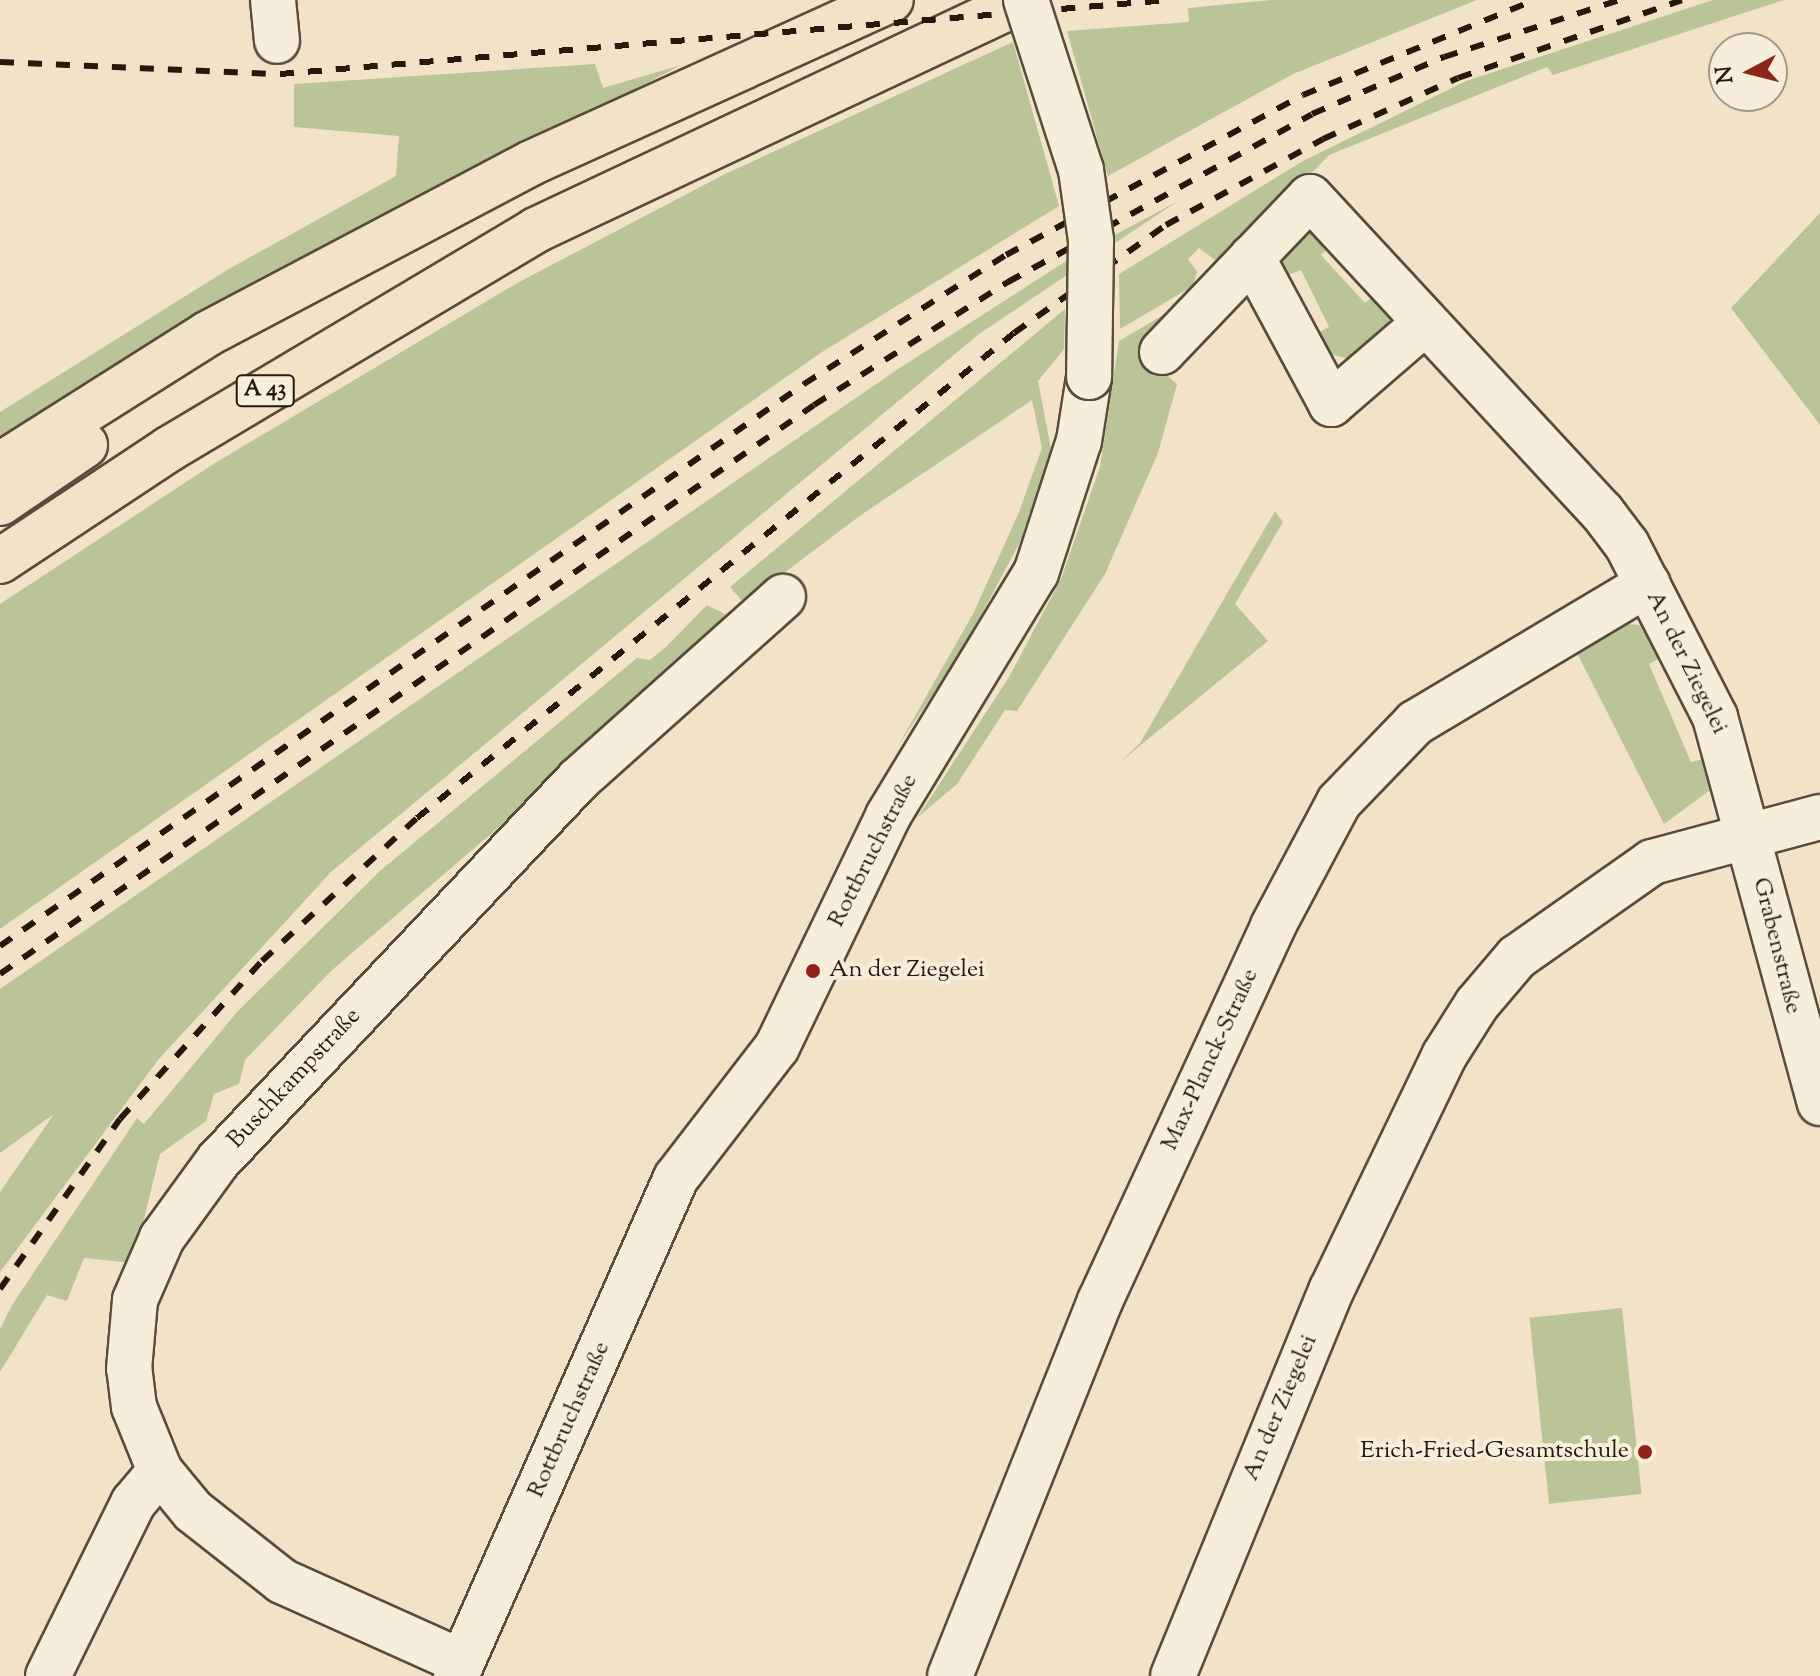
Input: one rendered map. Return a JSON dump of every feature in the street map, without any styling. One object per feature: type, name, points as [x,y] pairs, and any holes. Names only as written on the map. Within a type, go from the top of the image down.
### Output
[{"type":"highway","name":"A 43","points":[[0,503],[330,274],[531,163],[891,0]]},
{"type":"highway","name":"A 43","points":[[0,561],[169,449],[536,230],[1025,0]]},
{"type":"highway","points":[[0,465],[207,334],[330,274]]},
{"type":"street","name":"Rottbruchstraße","points":[[160,1471],[223,1538],[282,1581],[459,1669],[676,1178],[777,1047],[888,816],[1036,573],[1079,441],[1089,377],[1091,240],[1081,170],[1025,0]]},
{"type":"street","name":"An der Ziegelei","points":[[1162,352],[1310,197],[1602,512],[1648,584],[1715,717],[1748,834],[1676,852],[1590,899],[1517,957],[1477,1004],[1444,1056],[1332,1289],[1173,1676]]},
{"type":"street","points":[[1252,257],[1331,404],[1426,322]]},
{"type":"street","name":"Max-Planck-Straße","points":[[950,1676],[1100,1301],[1273,926],[1339,802],[1415,723],[1648,584]]},
{"type":"street","name":"Buschkampstraße","points":[[160,1471],[134,1407],[129,1337],[147,1267],[184,1203],[578,780],[783,597]]},
{"type":"street","points":[[1748,834],[1820,817]]},
{"type":"street","name":"Grabenstraße","points":[[1748,834],[1820,1103]]},
{"type":"street","points":[[48,1676],[133,1503],[160,1471]]},
{"type":"green space","points":[[1271,0],[1477,0],[1293,74],[1108,176],[1067,31],[1189,22],[1188,8]]},
{"type":"green space","points":[[1713,0],[1784,0],[1553,75],[1547,67],[1329,155],[1247,241],[1219,263],[1199,248],[1188,259],[1197,272],[1193,286],[1120,329],[1119,274],[1303,161],[1466,81]]},
{"type":"green space","points":[[1013,42],[1059,206],[822,352],[0,929],[0,604],[215,463],[519,282],[725,174]]},
{"type":"green space","points":[[595,64],[603,88],[681,65],[404,212],[0,454],[0,412],[227,270],[396,176],[399,136],[294,127],[294,84]]},
{"type":"green space","points":[[1178,201],[979,334],[331,872],[158,1060],[0,1272],[0,1192],[54,1114],[0,1153],[0,989],[895,371],[1063,263]]},
{"type":"green space","points":[[1820,213],[1820,425],[1731,308]]},
{"type":"green space","points":[[1317,231],[1337,239],[1321,255],[1365,303],[1382,289],[1389,310],[1389,329],[1350,359],[1325,353],[1310,337],[1329,327],[1301,270],[1280,278],[1281,255],[1303,233]]},
{"type":"green space","points":[[1192,298],[1164,373],[1177,384],[1158,453],[1105,574],[1017,711],[1005,710],[957,784],[918,817],[1009,677],[1061,579],[1100,467],[1119,341]]},
{"type":"green space","points":[[1065,309],[1064,349],[1038,381],[1051,449],[1020,542],[961,653],[898,746],[974,612],[1019,512],[1042,448],[1032,400],[861,515],[780,576],[751,611],[730,587]]},
{"type":"green space","points":[[1275,511],[1283,522],[1235,604],[1268,641],[1120,762],[1140,743]]},
{"type":"green space","points":[[707,605],[739,621],[331,971],[245,1060],[239,1084],[214,1094],[206,1121],[160,1154],[133,1263],[84,1258],[67,1301],[47,1295],[0,1372],[0,1329],[12,1305],[137,1118],[144,1124],[237,1012],[380,871],[637,658],[650,660]]},
{"type":"green space","points":[[1619,623],[1647,626],[1669,653],[1649,664],[1691,762],[1712,757],[1713,788],[1664,824],[1574,647]]},
{"type":"green space","points":[[1622,1308],[1642,1494],[1549,1504],[1530,1318]]},
{"type":"railway","points":[[0,62],[280,74],[1169,0]]},
{"type":"railway","points":[[0,946],[804,384],[1006,255],[1303,95],[1535,0]]},
{"type":"railway","points":[[0,974],[814,405],[1008,282],[1312,114],[1444,57],[1619,0]]},
{"type":"railway","points":[[0,1289],[120,1119],[262,961],[417,818],[1014,333],[1166,225],[1323,139],[1458,78],[1682,0]]},
{"type":"place","name":"An der Ziegelei","points":[[813,971]]},
{"type":"place","name":"Erich-Fried-Gesamtschule","points":[[1645,1452]]}]
